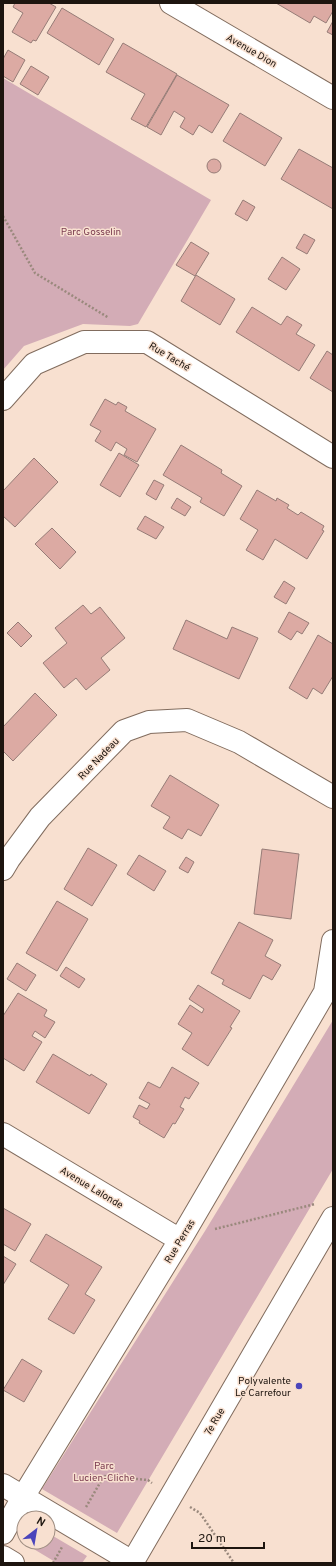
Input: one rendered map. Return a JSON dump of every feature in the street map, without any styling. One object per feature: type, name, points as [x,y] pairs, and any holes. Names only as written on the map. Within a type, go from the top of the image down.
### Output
[{"type":"street","name":"Avenue Dion","points":[[171,3],[333,98]]},
{"type":"street","name":"Rue Taché","points":[[3,399],[34,364],[84,342],[146,342],[333,457]]},
{"type":"street","name":"Rue Nadeau","points":[[3,869],[8,859],[40,817],[124,731],[149,722],[187,720],[239,742],[333,797]]},
{"type":"street","name":"Rue Perras","points":[[3,1533],[23,1497],[180,1240],[325,992],[333,941]]},
{"type":"street","name":"Avenue Lalonde","points":[[3,1134],[180,1240]]},
{"type":"street","name":"7e Rue","points":[[133,1563],[326,1210]]},
{"type":"street","points":[[3,1485],[133,1563]]},
{"type":"street","points":[[3,1557],[13,1563]]},
{"type":"path","points":[[3,216],[35,273],[114,321]]},
{"type":"path","points":[[180,1240],[205,1231],[326,1210]]},
{"type":"path","points":[[52,1563],[104,1476],[148,1480],[200,1513],[234,1563]]},
{"type":"green space","name":"Parc Gosselin","points":[[3,78],[211,200],[138,324],[130,326],[83,324],[24,346],[3,370]]},
{"type":"green space","name":"Parc Lucien-Cliche","points":[[333,1020],[333,1169],[117,1533],[42,1489],[205,1231]]},
{"type":"green space","points":[[56,1538],[87,1556],[82,1563],[57,1563],[35,1550],[56,1550]]},
{"type":"building","points":[[15,3],[49,3],[56,7],[36,41],[33,40],[31,43],[12,32],[23,13],[13,7]]},
{"type":"building","points":[[276,3],[333,3],[333,11],[326,23],[314,16],[310,23]]},
{"type":"building","points":[[62,8],[114,39],[99,65],[47,33]]},
{"type":"building","points":[[333,21],[333,35],[327,32]]},
{"type":"building","points":[[123,43],[177,74],[146,127],[131,119],[145,94],[106,72]]},
{"type":"building","points":[[8,50],[25,60],[13,82],[3,76],[3,59]]},
{"type":"building","points":[[31,66],[49,77],[38,95],[20,84]]},
{"type":"building","points":[[177,75],[229,105],[212,133],[199,125],[193,135],[180,127],[185,118],[174,111],[161,135],[147,127]]},
{"type":"building","points":[[240,113],[282,138],[265,166],[223,141]]},
{"type":"building","points":[[299,149],[333,168],[333,209],[281,179]]},
{"type":"building","points":[[214,159],[219,161],[221,166],[219,171],[214,173],[209,171],[207,166],[209,161]]},
{"type":"building","points":[[243,200],[255,207],[247,221],[235,214]]},
{"type":"building","points":[[304,234],[315,240],[307,254],[296,248]]},
{"type":"building","points":[[191,242],[209,253],[195,276],[176,265]]},
{"type":"building","points":[[282,257],[300,269],[286,290],[268,279]]},
{"type":"building","points":[[196,275],[235,299],[220,325],[181,301]]},
{"type":"building","points":[[252,307],[281,325],[287,316],[302,325],[296,334],[315,345],[299,371],[236,332]]},
{"type":"building","points":[[327,351],[333,355],[333,392],[310,378]]},
{"type":"building","points":[[105,399],[116,405],[118,402],[127,407],[125,411],[156,429],[137,462],[124,455],[127,449],[116,442],[111,451],[95,441],[101,431],[90,425]]},
{"type":"building","points":[[181,445],[222,470],[221,473],[242,486],[224,516],[200,502],[202,498],[163,475]]},
{"type":"building","points":[[119,453],[139,465],[120,497],[100,485]]},
{"type":"building","points":[[34,458],[58,482],[15,527],[3,516],[3,491]]},
{"type":"building","points":[[154,480],[164,485],[156,500],[146,494]]},
{"type":"building","points":[[257,490],[276,501],[277,498],[289,505],[287,508],[298,515],[301,512],[324,526],[322,530],[324,531],[307,559],[275,539],[263,560],[246,550],[258,530],[240,519]]},
{"type":"building","points":[[177,498],[191,507],[185,516],[171,508]]},
{"type":"building","points":[[145,516],[164,527],[156,539],[137,529]]},
{"type":"building","points":[[52,528],[76,552],[60,569],[35,544]]},
{"type":"building","points":[[284,581],[295,588],[286,604],[274,597]]},
{"type":"building","points":[[83,605],[91,614],[100,607],[125,638],[101,658],[110,670],[86,690],[76,678],[64,688],[43,663],[67,643],[55,628]]},
{"type":"building","points":[[289,612],[309,623],[302,634],[297,631],[291,640],[278,632]]},
{"type":"building","points":[[186,620],[227,639],[232,627],[258,638],[239,679],[173,649]]},
{"type":"building","points":[[18,622],[32,636],[21,647],[7,633]]},
{"type":"building","points":[[318,635],[333,644],[333,676],[322,694],[313,688],[307,699],[289,688]]},
{"type":"building","points":[[35,693],[57,715],[13,761],[3,751],[3,727]]},
{"type":"building","points":[[170,775],[219,805],[201,836],[188,829],[182,839],[163,828],[170,817],[151,806]]},
{"type":"building","points":[[88,848],[117,865],[92,906],[64,889]]},
{"type":"building","points":[[262,849],[299,854],[291,919],[254,914]]},
{"type":"building","points":[[139,855],[166,871],[154,891],[127,874]]},
{"type":"building","points":[[186,857],[194,862],[188,873],[179,868]]},
{"type":"building","points":[[57,901],[88,919],[57,971],[26,953]]},
{"type":"building","points":[[239,922],[273,940],[265,956],[281,965],[272,980],[263,975],[250,999],[222,984],[224,980],[211,973]]},
{"type":"building","points":[[17,963],[36,975],[26,991],[7,979]]},
{"type":"building","points":[[66,967],[85,979],[79,988],[60,976]]},
{"type":"building","points":[[198,985],[240,1011],[230,1027],[232,1028],[208,1066],[182,1049],[192,1033],[178,1024],[190,1005],[202,1013],[204,1009],[189,999]]},
{"type":"building","points":[[18,993],[47,1010],[44,1016],[55,1022],[45,1038],[35,1031],[32,1036],[42,1042],[24,1071],[3,1058],[3,1016]]},
{"type":"building","points":[[53,1054],[90,1076],[91,1074],[107,1084],[89,1114],[36,1082]]},
{"type":"building","points":[[172,1067],[199,1083],[189,1099],[185,1097],[180,1107],[184,1109],[164,1138],[139,1123],[140,1121],[133,1117],[139,1105],[147,1109],[150,1104],[139,1098],[148,1082],[160,1088]]},
{"type":"building","points":[[3,1208],[31,1224],[15,1251],[3,1244]]},
{"type":"building","points":[[46,1234],[102,1267],[85,1294],[95,1300],[74,1334],[48,1319],[69,1285],[30,1261]]},
{"type":"building","points":[[3,1256],[16,1264],[3,1285]]},
{"type":"building","points":[[22,1359],[42,1371],[24,1402],[3,1390]]},
{"type":"place","name":"Polyvalente Le Carrefour","points":[[299,1386]]}]
